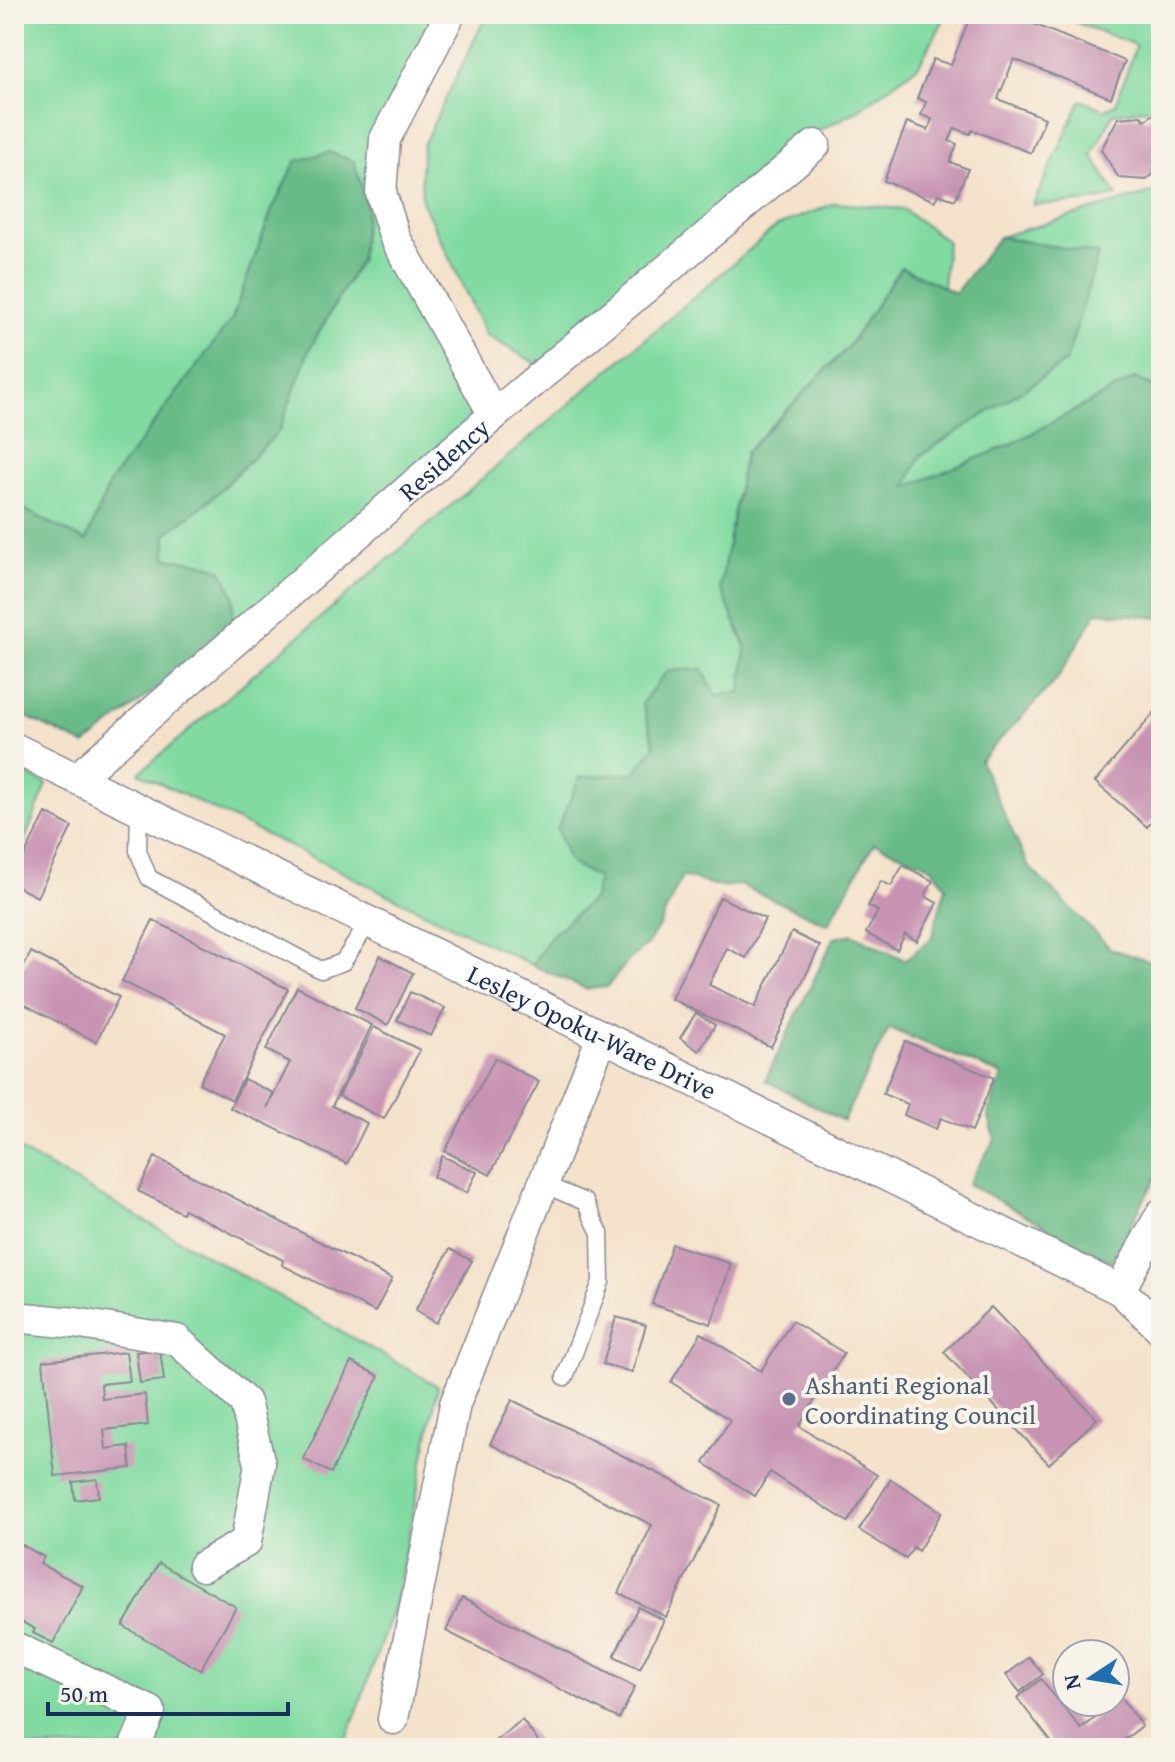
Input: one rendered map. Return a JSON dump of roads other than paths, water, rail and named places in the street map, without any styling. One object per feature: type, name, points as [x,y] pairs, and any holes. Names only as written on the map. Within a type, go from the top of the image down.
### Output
[{"type":"street","points":[[450,14],[385,139],[381,193],[395,238],[494,415]]},
{"type":"street","name":"Residency","points":[[77,778],[494,415],[815,145]]},
{"type":"street","name":"Lesley Opoku-Ware Drive","points":[[14,748],[1120,1290],[1161,1329]]},
{"type":"street","points":[[393,1719],[455,1404],[602,1037]]},
{"type":"street","points":[[1120,1290],[1161,1214]]},
{"type":"street","points":[[14,1317],[75,1323],[177,1340],[245,1402],[260,1464],[246,1542],[203,1566]]},
{"type":"street","points":[[14,1647],[150,1711],[134,1748]]},
{"type":"lane","points":[[139,809],[138,851],[149,878],[321,970],[343,962],[369,922]]},
{"type":"lane","points":[[543,1184],[585,1202],[600,1233],[601,1282],[565,1377]]},
{"type":"place","name":"Ashanti Regional Coordinating Council","points":[[789,1399]]}]
